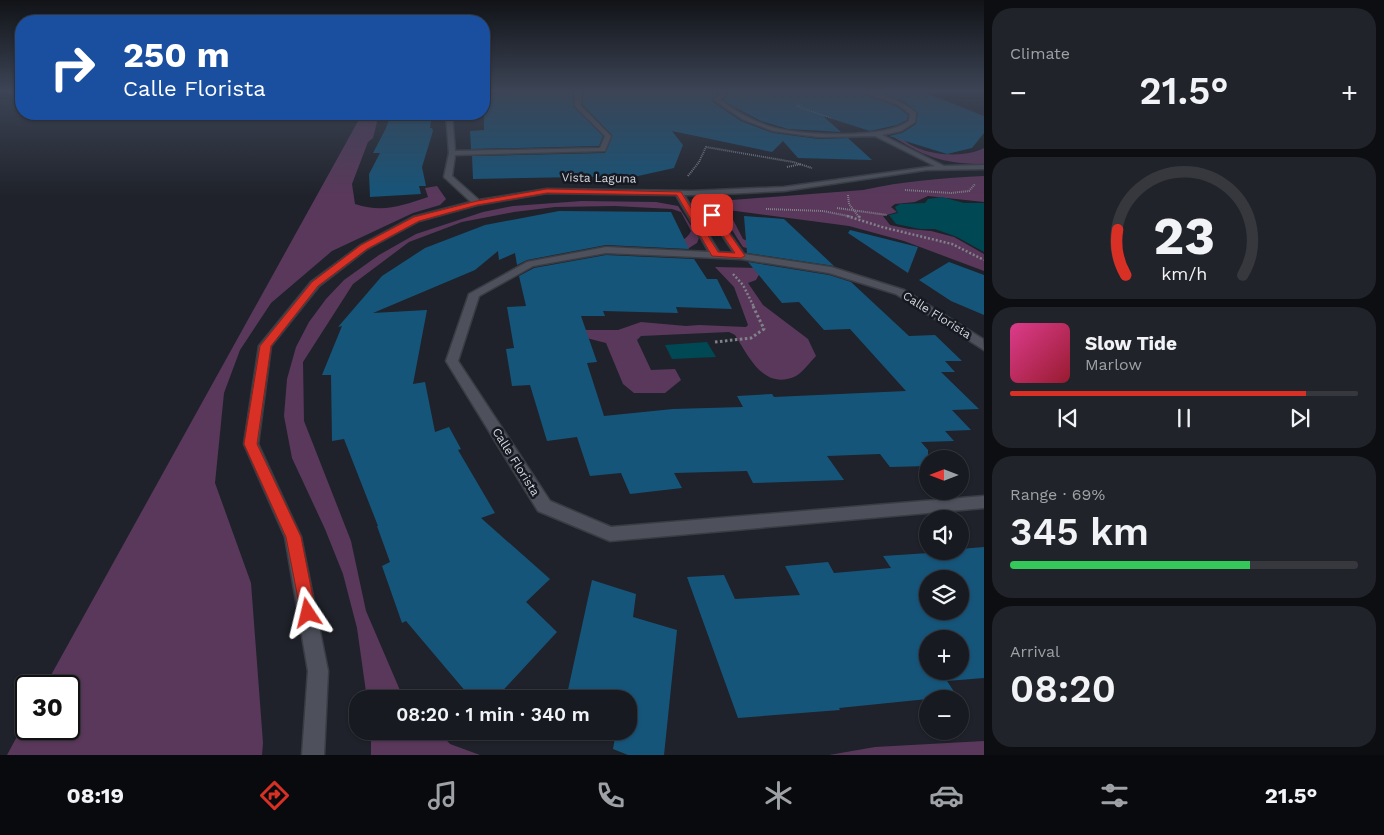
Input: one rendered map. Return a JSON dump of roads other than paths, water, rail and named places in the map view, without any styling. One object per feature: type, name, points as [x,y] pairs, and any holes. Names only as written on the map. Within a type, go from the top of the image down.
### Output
[{"type":"street","points":[[450,126],[452,153],[448,177],[477,203]]},
{"type":"street","points":[[452,153],[604,150],[608,136],[598,126]]},
{"type":"street","points":[[767,126],[776,130],[806,135],[876,134],[900,130],[906,126]]},
{"type":"street","points":[[860,134],[926,168]]},
{"type":"street","points":[[876,134],[944,167]]},
{"type":"street","name":"Vista Laguna","points":[[313,755],[318,671],[293,537],[251,444],[265,346],[315,284],[364,247],[416,219],[477,203],[547,191],[694,193],[784,190],[926,168],[984,167]]},
{"type":"street","points":[[679,193],[715,254]]},
{"type":"street","points":[[694,193],[741,256]]},
{"type":"street","name":"Calle Florista","points":[[984,346],[979,341],[900,292],[831,270],[741,256],[606,250],[530,264],[474,294],[452,361],[544,506],[610,534],[984,502]]},
{"type":"water","points":[[942,197],[964,203],[984,203],[984,252],[957,237],[935,229],[920,229],[896,224],[889,215],[898,213],[895,207],[900,204],[925,203],[928,199]]},
{"type":"water","points":[[707,342],[716,357],[672,359],[665,345]]}]
